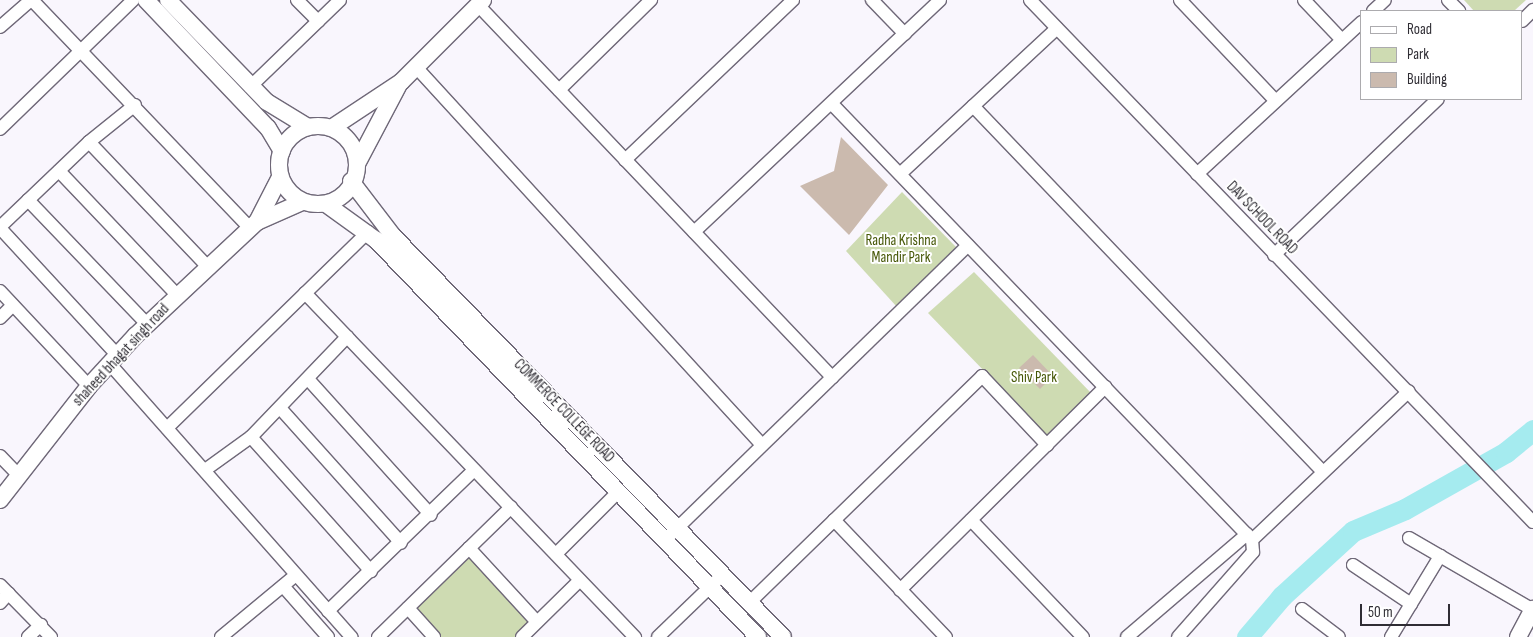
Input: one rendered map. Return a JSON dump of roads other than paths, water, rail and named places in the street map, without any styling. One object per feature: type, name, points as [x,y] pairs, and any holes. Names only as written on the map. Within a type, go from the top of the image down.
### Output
[{"type":"street","points":[[0,27],[32,0],[254,225]]},
{"type":"street","points":[[0,129],[84,51],[133,0]]},
{"type":"street","points":[[146,0],[268,128],[282,151]]},
{"type":"street","points":[[168,0],[250,87],[281,113],[308,127],[333,127],[350,138],[358,162]]},
{"type":"street","points":[[297,0],[318,21]]},
{"type":"street","points":[[250,87],[340,0]]},
{"type":"street","points":[[559,90],[651,0]]},
{"type":"street","points":[[625,160],[793,0]]},
{"type":"street","points":[[872,0],[905,34]]},
{"type":"street","points":[[694,232],[833,104],[940,0]]},
{"type":"street","name":"DAV SCHOOL ROAD","points":[[1030,0],[1274,255],[1409,391],[1470,459],[1533,522]]},
{"type":"street","points":[[1180,0],[1276,101]]},
{"type":"street","points":[[1304,0],[1342,40]]},
{"type":"street","points":[[1374,10],[1385,0]]},
{"type":"street","points":[[1448,0],[1458,10]]},
{"type":"street","points":[[333,127],[401,82],[480,2],[559,90],[832,377]]},
{"type":"street","points":[[1523,20],[1533,10]]},
{"type":"street","points":[[1197,174],[1360,24]]},
{"type":"street","points":[[900,174],[1057,28]]},
{"type":"street","points":[[416,67],[762,446]]},
{"type":"street","points":[[254,225],[300,204],[326,204],[340,196],[351,181],[368,137],[401,82]]},
{"type":"street","points":[[1274,255],[1437,100]]},
{"type":"street","points":[[833,104],[1250,537],[1253,552],[1178,637]]},
{"type":"street","points":[[135,105],[89,142],[0,228],[113,359],[167,428],[351,637]]},
{"type":"street","points":[[973,106],[1323,472]]},
{"type":"street","points":[[254,225],[280,177],[282,151],[292,136],[308,127]]},
{"type":"street","points":[[89,142],[207,266]]},
{"type":"street","points":[[59,171],[177,295]]},
{"type":"street","points":[[280,177],[300,204]]},
{"type":"street","name":"COMMERCE COLLEGE ROAD","points":[[351,181],[393,236],[783,637]]},
{"type":"street","points":[[28,200],[147,324]]},
{"type":"street","points":[[326,204],[368,232],[666,539],[758,637]]},
{"type":"street","name":"shaheed bhagat singh road","points":[[0,500],[89,386],[113,359],[207,266],[254,225]]},
{"type":"street","points":[[167,428],[368,232]]},
{"type":"street","points":[[666,539],[968,245]]},
{"type":"street","points":[[0,291],[89,386]]},
{"type":"street","points":[[305,294],[556,554],[630,635]]},
{"type":"street","points":[[0,318],[13,305]]},
{"type":"street","points":[[205,470],[251,437],[308,380],[347,337]]},
{"type":"street","points":[[750,602],[982,376],[1047,445]]},
{"type":"street","points":[[308,380],[431,515]]},
{"type":"street","points":[[900,590],[1105,387]]},
{"type":"street","points":[[1128,637],[1250,537],[1409,391]]},
{"type":"street","points":[[280,408],[401,543]]},
{"type":"street","points":[[251,437],[371,571]]},
{"type":"street","points":[[0,456],[19,476]]},
{"type":"street","points":[[328,611],[431,515],[474,470]]},
{"type":"street","points":[[556,554],[619,491]]},
{"type":"street","points":[[378,637],[511,508]]},
{"type":"street","points":[[1519,508],[1533,512]]},
{"type":"street","points":[[834,520],[946,637]]},
{"type":"street","points":[[971,520],[1083,637]]},
{"type":"street","points":[[1409,538],[1533,609],[1518,637]]},
{"type":"street","points":[[469,548],[537,622]]},
{"type":"street","points":[[1391,637],[1440,556]]},
{"type":"street","points":[[1354,565],[1411,604]]},
{"type":"street","points":[[221,637],[296,574]]},
{"type":"street","points":[[658,637],[723,574]]},
{"type":"street","points":[[522,637],[580,580]]},
{"type":"street","points":[[283,586],[328,637]]},
{"type":"street","points":[[0,603],[5,589],[51,637]]},
{"type":"street","points":[[408,608],[434,637]]},
{"type":"street","points":[[1302,609],[1339,637]]},
{"type":"street","points":[[28,637],[41,625]]},
{"type":"waterway","points":[[1247,637],[1282,596],[1353,531],[1405,509],[1506,452],[1533,430]]},
{"type":"park label","name":"Radha Krishna Mandir Park","points":[[901,248]]},
{"type":"park label","name":"Shiv Park","points":[[1034,378]]}]
